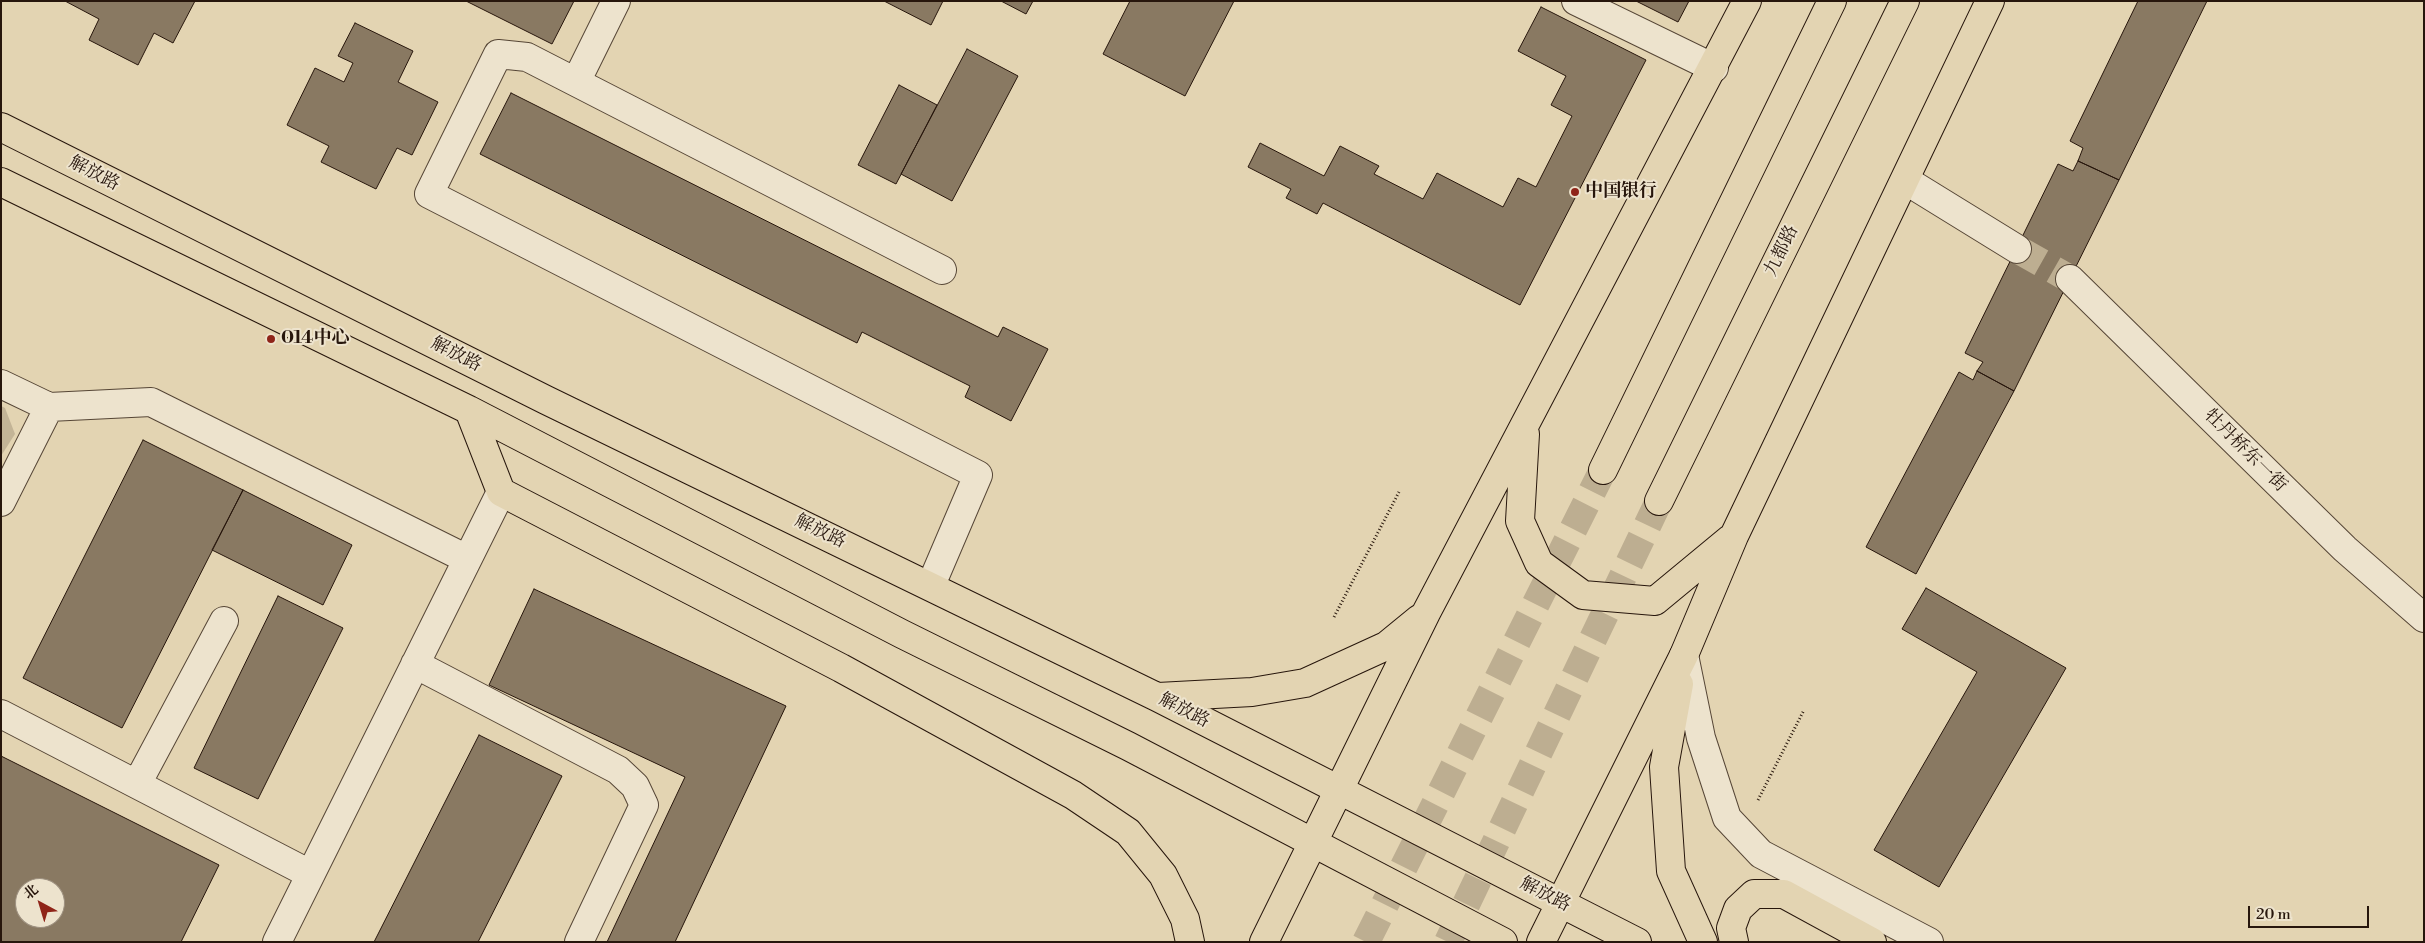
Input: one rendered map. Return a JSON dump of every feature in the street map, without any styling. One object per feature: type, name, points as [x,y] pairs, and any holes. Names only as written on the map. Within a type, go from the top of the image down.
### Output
[{"type":"main road","points":[[1264,942],[1426,613],[1748,1]]},
{"type":"main road","points":[[1603,470],[1832,1]]},
{"type":"main road","name":"九都路","points":[[1659,501],[1905,1]]},
{"type":"main road","points":[[1541,942],[1684,655],[1734,536],[1990,1]]},
{"type":"main road","name":"解放路","points":[[1,127],[546,400],[931,585],[1157,697],[1637,942]]},
{"type":"main road","points":[[1,182],[469,410],[902,634],[1128,746],[1503,942]]},
{"type":"main road","points":[[469,410],[501,492],[841,668],[1073,795],[1128,832],[1163,874],[1185,919],[1190,942]]},
{"type":"main road","points":[[1525,425],[1520,521],[1539,563],[1583,595],[1655,601],[1734,536]]},
{"type":"main road","points":[[1157,697],[1252,692],[1305,683],[1386,646],[1426,613]]},
{"type":"main road","points":[[1684,655],[1664,767],[1669,852],[1671,871],[1703,942]]},
{"type":"main road","points":[[1734,942],[1731,928],[1738,909],[1754,894],[1784,894],[1872,942]]},
{"type":"street","points":[[576,82],[616,1]]},
{"type":"street","points":[[1576,1],[1714,68]]},
{"type":"street","points":[[931,585],[978,475],[429,194],[498,54],[527,57],[942,270]]},
{"type":"street","points":[[1905,180],[2017,249]]},
{"type":"street","name":"牡丹桥东一街","points":[[2070,279],[2345,550],[2424,618]]},
{"type":"street","points":[[1,384],[49,407],[151,402],[467,559]]},
{"type":"street","points":[[1,502],[49,407]]},
{"type":"street","points":[[277,942],[501,492]]},
{"type":"street","points":[[137,784],[224,621]]},
{"type":"street","points":[[1684,655],[1701,738],[1727,818],[1761,854],[1929,942]]},
{"type":"street","points":[[415,664],[618,770],[635,786],[644,805],[579,942]]},
{"type":"street","points":[[1,714],[310,874]]},
{"type":"path","points":[[1334,617],[1399,492]]},
{"type":"path","points":[[1755,808],[1804,710]]},
{"type":"shaded area","points":[[1,406],[5,408],[15,434],[1,456]]},
{"type":"building","points":[[65,1],[195,1],[173,43],[154,33],[138,65],[89,40],[99,19]]},
{"type":"building","points":[[466,1],[574,1],[552,44]]},
{"type":"building","points":[[884,1],[943,1],[931,25]]},
{"type":"building","points":[[1001,1],[1033,1],[1026,14]]},
{"type":"building","points":[[1130,1],[1234,1],[1185,96],[1103,54]]},
{"type":"building","points":[[1636,1],[1689,1],[1678,22]]},
{"type":"building","points":[[2138,1],[2207,1],[2119,180],[2078,161],[2083,148],[2070,141]]},
{"type":"building","points":[[1541,7],[1646,60],[1520,305],[1323,203],[1317,214],[1286,198],[1291,189],[1248,167],[1260,143],[1324,176],[1340,146],[1379,166],[1374,174],[1423,199],[1437,173],[1503,207],[1518,178],[1536,187],[1572,116],[1551,105],[1566,76],[1518,51]]},
{"type":"building","points":[[355,23],[413,51],[398,82],[438,102],[412,155],[397,148],[376,189],[321,162],[329,146],[287,125],[315,68],[344,82],[353,63],[338,56]]},
{"type":"building","points":[[967,49],[1018,76],[952,201],[901,174]]},
{"type":"building","points":[[899,85],[937,105],[896,184],[858,165]]},
{"type":"building","points":[[511,93],[998,337],[1003,327],[1048,349],[1011,421],[965,397],[970,386],[862,332],[857,343],[480,154]]},
{"type":"building","points":[[2078,161],[2119,180],[2014,391],[1977,371],[1983,362],[1965,353],[2058,164],[2073,171]]},
{"type":"building","points":[[1977,371],[2014,391],[1916,574],[1866,547],[1959,372],[1973,380]]},
{"type":"building","points":[[143,440],[243,490],[122,728],[23,678]]},
{"type":"building","points":[[243,490],[352,545],[323,605],[212,550]]},
{"type":"building","points":[[1926,588],[2066,668],[1939,887],[1874,850],[1977,672],[1902,629]]},
{"type":"building","points":[[534,589],[786,706],[675,942],[607,942],[685,777],[489,685]]},
{"type":"building","points":[[278,596],[343,628],[258,799],[194,768]]},
{"type":"building","points":[[479,735],[562,776],[478,942],[374,942]]},
{"type":"building","points":[[1,756],[219,865],[181,942],[1,942]]},
{"type":"tunnel","points":[[2017,249],[2070,279]]},
{"type":"tunnel","points":[[1366,942],[1603,470]]},
{"type":"tunnel","points":[[1448,942],[1659,501]]},
{"type":"place","name":"中国银行","points":[[1575,192]]},
{"type":"place","name":"014中心","points":[[271,339]]}]
